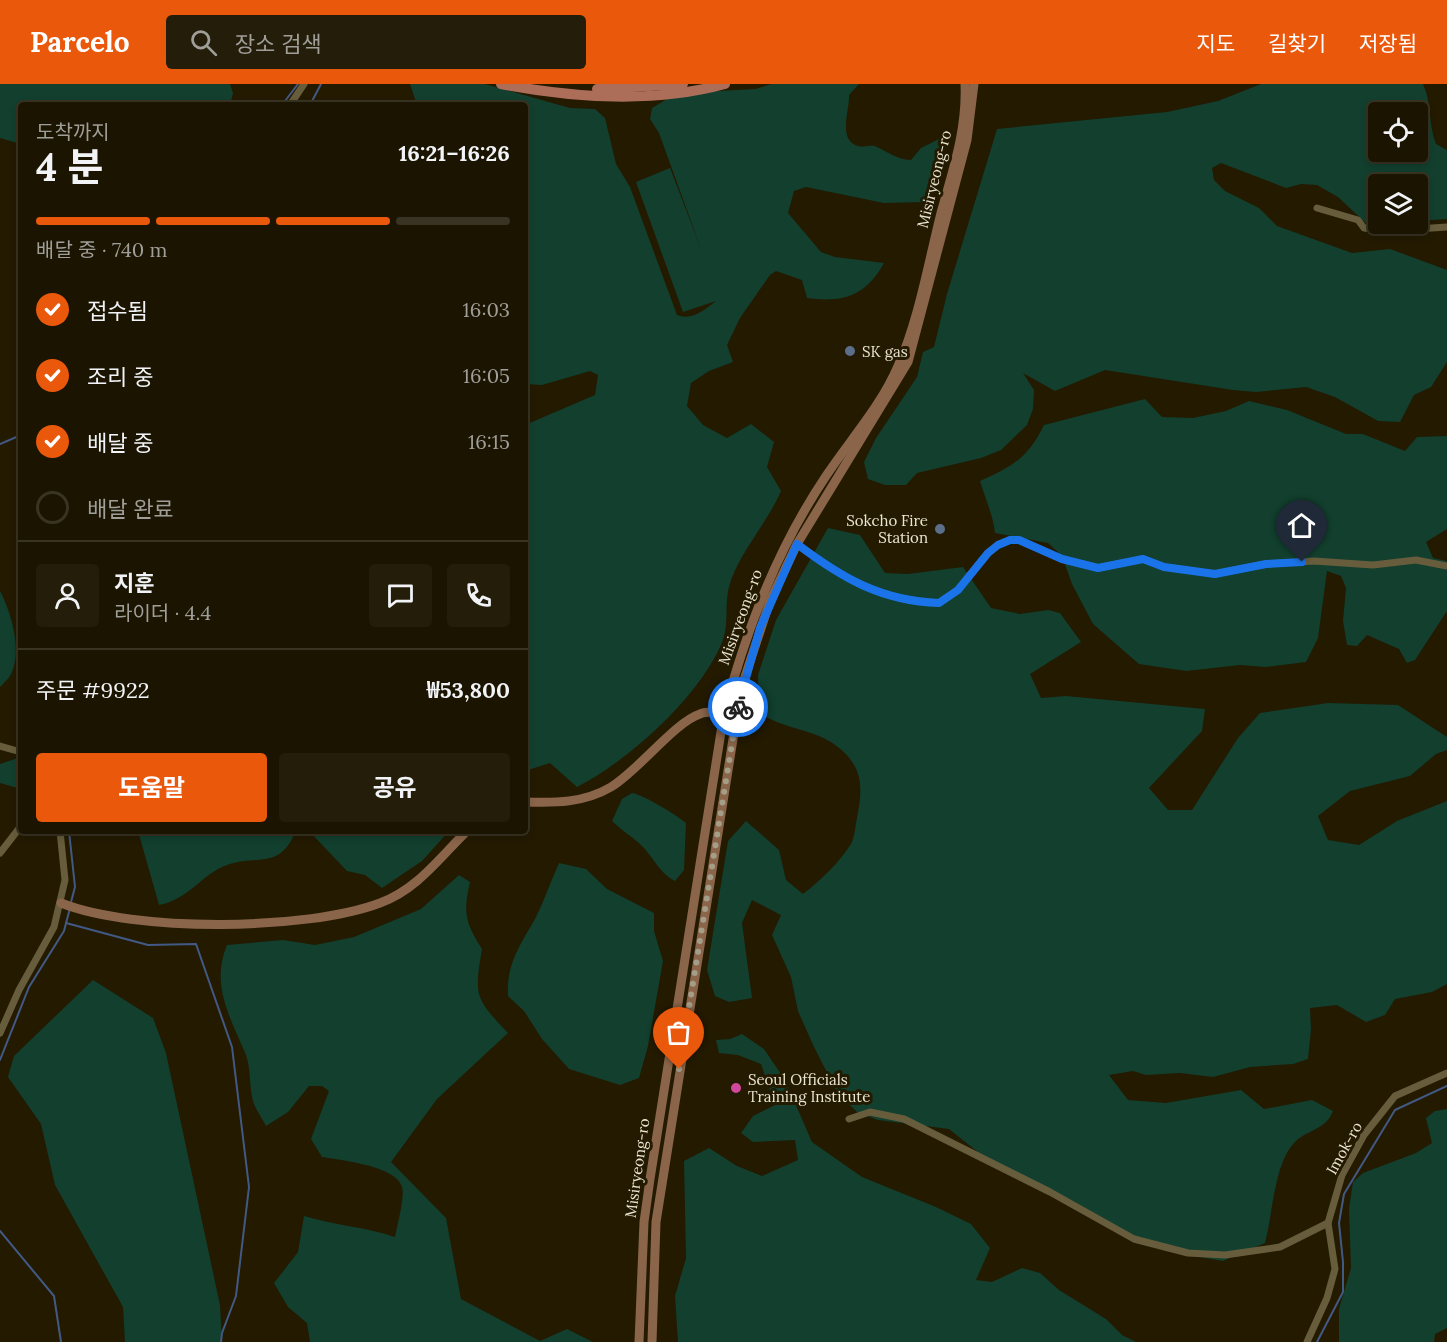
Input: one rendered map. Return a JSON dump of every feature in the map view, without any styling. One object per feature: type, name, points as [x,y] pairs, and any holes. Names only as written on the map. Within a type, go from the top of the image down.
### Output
[{"type":"main road","points":[[501,84],[568,95],[611,97],[664,94],[725,84]]},
{"type":"main road","points":[[532,84],[608,89],[683,84]]},
{"type":"main road","name":"Misiryeong-ro","points":[[639,1342],[644,1222],[724,713],[745,639],[772,572],[817,490],[883,393],[903,354],[958,152],[965,114],[965,84]]},
{"type":"main road","name":"Misiryeong-ro","points":[[652,1342],[656,1222],[736,716],[760,628],[797,544],[908,362],[967,140],[974,84]]},
{"type":"main road","points":[[528,802],[579,800],[610,788],[643,763],[681,727],[700,714],[724,713],[736,716]]},
{"type":"main road","points":[[62,904],[106,918],[209,924],[282,921],[340,914],[381,903],[415,885],[464,834]]},
{"type":"street","points":[[292,102],[304,84]]},
{"type":"street","points":[[1317,208],[1358,220],[1364,228],[1388,231],[1447,227]]},
{"type":"street","points":[[797,544],[826,566],[861,587],[899,597],[939,603],[958,590],[988,553],[998,545],[1010,540],[1019,540],[1062,559],[1098,568],[1143,559],[1164,567],[1215,574],[1266,564],[1314,561],[1373,565],[1416,560],[1447,566]]},
{"type":"street","points":[[0,746],[18,751]]},
{"type":"street","points":[[0,853],[18,830]]},
{"type":"street","points":[[0,1033],[19,990],[54,927],[62,904],[65,880],[60,834]]},
{"type":"street","name":"Imok-ro","points":[[1307,1342],[1327,1298],[1335,1269],[1328,1223],[1342,1175],[1364,1135],[1395,1096],[1447,1073]]},
{"type":"street","points":[[849,1119],[870,1112],[904,1119],[1050,1192],[1134,1239],[1188,1253],[1225,1255],[1280,1247],[1328,1223]]},
{"type":"green space","points":[[0,84],[230,84],[233,93],[231,102],[18,102],[18,143],[0,138]]},
{"type":"green space","points":[[410,84],[485,84],[570,108],[595,109],[605,118],[616,164],[630,187],[677,315],[688,317],[698,314],[716,301],[683,312],[636,182],[670,168],[701,249],[659,133],[650,119],[652,108],[667,99],[698,92],[756,89],[771,84],[859,84],[849,95],[846,131],[852,143],[858,146],[875,146],[897,157],[911,160],[921,148],[939,139],[940,150],[925,202],[884,203],[806,187],[794,191],[788,213],[821,252],[835,257],[884,263],[877,274],[861,290],[852,295],[832,299],[807,298],[802,280],[776,271],[770,275],[740,318],[727,345],[733,362],[709,371],[691,383],[687,406],[703,425],[727,438],[751,424],[774,442],[767,467],[781,491],[733,576],[729,587],[724,638],[710,666],[678,707],[639,745],[597,776],[577,787],[550,763],[528,770],[528,424],[595,395],[598,375],[590,371],[542,385],[528,384],[528,102],[416,102]]},
{"type":"green space","points":[[1261,84],[1423,84],[1428,99],[1436,144],[1447,150],[1447,219],[1428,220],[1428,174],[1368,174],[1368,225],[1338,197],[1317,185],[1301,184],[1286,188],[1221,163],[1212,168],[1214,180],[1225,191],[1259,208],[1277,226],[1352,253],[1390,249],[1447,270],[1447,362],[1431,387],[1414,395],[1400,422],[1378,421],[1335,397],[1306,387],[1256,392],[1105,370],[1055,391],[1023,373],[1034,390],[1033,409],[1027,425],[1001,450],[981,458],[917,473],[906,485],[885,485],[868,479],[864,462],[876,438],[917,377],[923,352],[934,347],[947,294],[997,129],[1167,112],[1218,101]]},
{"type":"green space","points":[[1145,399],[1162,417],[1193,418],[1226,411],[1249,401],[1287,410],[1346,434],[1363,434],[1405,451],[1417,437],[1447,436],[1447,529],[1426,542],[1433,558],[1447,561],[1447,611],[1415,660],[1407,663],[1399,649],[1367,635],[1357,646],[1347,645],[1343,621],[1346,588],[1341,576],[1327,571],[1318,638],[1306,662],[1266,667],[1240,665],[1186,671],[1139,664],[1093,624],[1072,584],[1062,556],[1048,543],[995,533],[980,481],[1002,471],[1018,460],[1032,446],[1044,425]]},
{"type":"green space","points":[[828,528],[860,535],[885,573],[908,574],[963,567],[991,608],[1020,614],[1048,610],[1060,613],[1081,642],[1030,674],[1041,698],[1066,696],[1205,709],[1202,731],[1149,788],[1168,810],[1192,810],[1238,738],[1260,713],[1328,703],[1398,705],[1447,737],[1447,750],[1436,754],[1410,776],[1350,791],[1318,816],[1328,840],[1359,845],[1397,821],[1447,801],[1447,984],[1432,992],[1395,999],[1385,1015],[1366,1022],[1337,1005],[1310,1008],[1311,1029],[1308,1059],[1293,1064],[1250,1067],[1213,1077],[1180,1073],[1146,1075],[1133,1071],[1109,1075],[1128,1100],[1166,1103],[1241,1090],[1264,1109],[1312,1100],[1333,1111],[1326,1122],[1300,1138],[1288,1151],[1278,1176],[1265,1243],[1223,1261],[1165,1251],[1113,1227],[1040,1184],[979,1153],[949,1129],[878,1120],[857,1112],[837,1092],[798,1011],[791,977],[772,935],[781,915],[752,900],[742,923],[752,998],[729,1002],[715,996],[707,970],[728,841],[746,821],[779,850],[786,880],[803,894],[835,865],[853,838],[860,794],[855,766],[831,742],[775,721],[759,712],[758,675],[776,620]]},
{"type":"green space","points":[[0,591],[14,631],[16,653],[12,672],[0,687]]},
{"type":"green space","points":[[18,758],[18,788],[0,783],[0,764]]},
{"type":"green space","points":[[632,793],[659,805],[686,823],[684,870],[675,881],[661,870],[642,846],[612,821],[622,799]]},
{"type":"green space","points":[[139,834],[297,834],[281,853],[265,859],[227,865],[218,869],[188,892],[159,905]]},
{"type":"green space","points":[[312,834],[446,834],[422,861],[382,888],[365,875],[347,871]]},
{"type":"green space","points":[[559,863],[586,869],[607,889],[654,913],[654,931],[663,961],[648,1046],[639,1078],[620,1085],[569,1069],[542,1039],[524,1011],[508,996],[509,975],[515,956],[538,912]]},
{"type":"green space","points":[[459,875],[470,882],[467,917],[472,932],[482,949],[478,977],[480,996],[489,1012],[508,1033],[437,1099],[391,1162],[446,1218],[461,1299],[540,1341],[567,1329],[593,1342],[310,1342],[307,1323],[288,1307],[274,1283],[298,1252],[304,1216],[395,1237],[402,1204],[402,1187],[398,1180],[379,1169],[322,1157],[311,1139],[329,1091],[322,1086],[309,1086],[288,1112],[266,1126],[254,1104],[248,1060],[224,1002],[222,960],[227,945],[283,940],[315,945],[354,937],[421,909]]},
{"type":"green space","points":[[93,980],[153,1018],[166,1053],[220,1305],[222,1342],[125,1342],[123,1307],[55,1185],[41,1124],[8,1077],[14,1056]]},
{"type":"green space","points":[[742,1034],[764,1049],[785,1080],[812,1142],[862,1177],[971,1224],[990,1248],[976,1280],[992,1282],[1022,1268],[1040,1273],[1059,1290],[1106,1319],[1122,1335],[1136,1342],[678,1342],[675,1296],[686,1258],[684,1161],[709,1148],[737,1166],[762,1176],[798,1160],[795,1140],[753,1142],[741,1133],[753,1116],[775,1105],[761,1064],[738,1055],[719,1053],[716,1040],[730,1039]]},
{"type":"green space","points":[[1447,1109],[1447,1328],[1435,1334],[1434,1342],[1339,1342],[1339,1309],[1351,1268],[1349,1209],[1353,1182],[1363,1173],[1416,1153],[1432,1143],[1426,1118],[1435,1111]]},
{"type":"waterway","points":[[284,102],[298,84]]},
{"type":"waterway","points":[[312,102],[321,84]]},
{"type":"waterway","points":[[0,444],[18,436]]},
{"type":"waterway","points":[[69,834],[75,887],[71,902]]},
{"type":"waterway","points":[[0,1060],[29,987],[64,931],[70,908]]},
{"type":"waterway","points":[[66,923],[148,945],[196,944],[232,1047],[249,1187],[236,1296],[222,1333],[221,1342]]},
{"type":"waterway","points":[[1317,1342],[1343,1292],[1339,1223],[1344,1194],[1395,1110],[1447,1086]]},
{"type":"waterway","points":[[0,1231],[54,1296],[61,1342]]},
{"type":"way so far","points":[[679,1069],[738,707]]},
{"type":"place","name":"SK gas","points":[[850,351]]},
{"type":"place","name":"Sokcho Fire Station","points":[[940,529]]},
{"type":"place","name":"Seoul Officials Training Institute","points":[[736,1088]]},
{"type":"route","points":[[738,707],[741,689],[760,628],[797,544],[826,566],[861,587],[878,593],[939,603],[958,590],[988,553],[998,545],[1010,540],[1019,540],[1062,559],[1086,567],[1098,568],[1143,559],[1164,567],[1215,574],[1266,564],[1302,562]]}]
